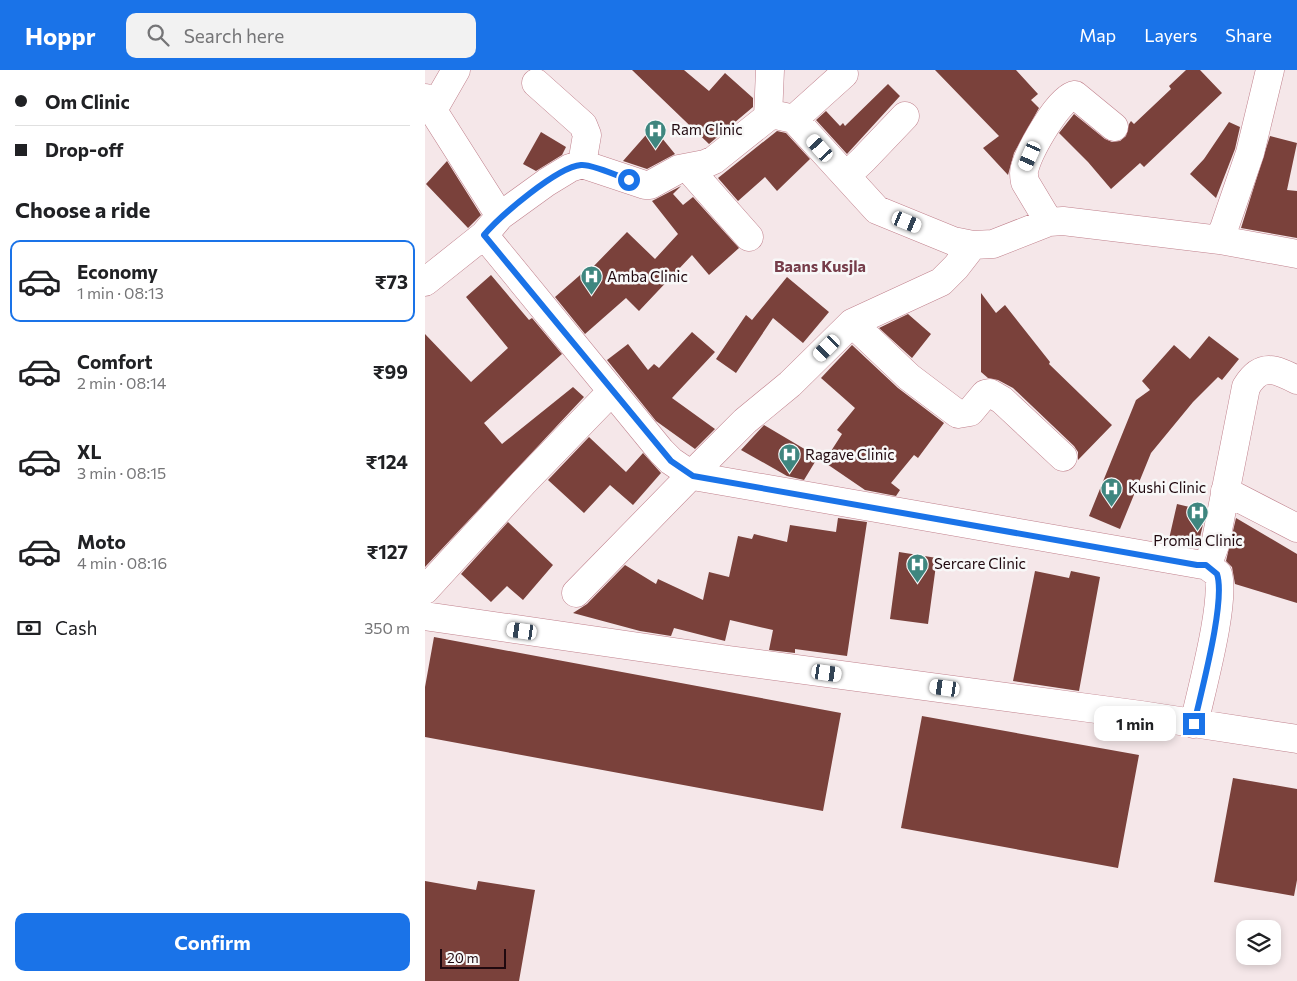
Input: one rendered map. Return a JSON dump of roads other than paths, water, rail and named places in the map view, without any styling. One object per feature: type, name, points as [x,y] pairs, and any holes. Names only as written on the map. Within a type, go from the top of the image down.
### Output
[{"type":"street","points":[[456,70],[429,104],[492,225],[612,391],[671,461],[693,476],[1197,565],[1206,565],[1217,574],[1219,589],[1217,615],[1194,724]]},
{"type":"street","points":[[768,117],[770,70]]},
{"type":"street","points":[[1221,240],[1250,153],[1270,70]]},
{"type":"street","points":[[794,119],[844,74]]},
{"type":"street","points":[[536,83],[583,125],[587,134],[582,164]]},
{"type":"street","points":[[1049,222],[1025,182],[1024,175],[1025,167],[1035,144],[1063,101],[1075,95],[1114,127]]},
{"type":"street","points":[[425,282],[492,225],[547,182],[582,164],[645,185],[656,183],[679,169],[714,160],[768,117],[776,115],[794,119],[877,210],[953,241],[973,245],[993,244],[1049,222],[1063,221],[1221,240],[1297,254]]},
{"type":"street","points":[[846,176],[905,116]]},
{"type":"street","points":[[688,168],[749,236]]},
{"type":"street","points":[[576,593],[745,421],[790,384],[852,323],[941,282],[956,267],[973,245]]},
{"type":"street","points":[[852,323],[909,377],[958,414],[970,412],[985,394],[994,395],[1003,400],[1063,457]]},
{"type":"street","points":[[1206,565],[1215,545],[1247,387],[1253,376],[1272,370],[1297,380]]},
{"type":"street","points":[[425,590],[524,482],[612,391]]},
{"type":"street","points":[[1225,491],[1297,528]]},
{"type":"street","points":[[425,616],[729,660],[1141,714],[1297,739]]},
{"type":"place","name":"Ram Clinic","points":[[655,149]]},
{"type":"place","name":"Amba Clinic","points":[[591,296]]},
{"type":"place","name":"Ragave Clinic","points":[[789,474]]},
{"type":"place","name":"Kushi Clinic","points":[[1112,507]]},
{"type":"place","name":"Promla Clinic","points":[[1198,531]]},
{"type":"place","name":"Sercare Clinic","points":[[918,583]]},
{"type":"district","name":"Baans Kusjla","points":[[820,266]]}]
